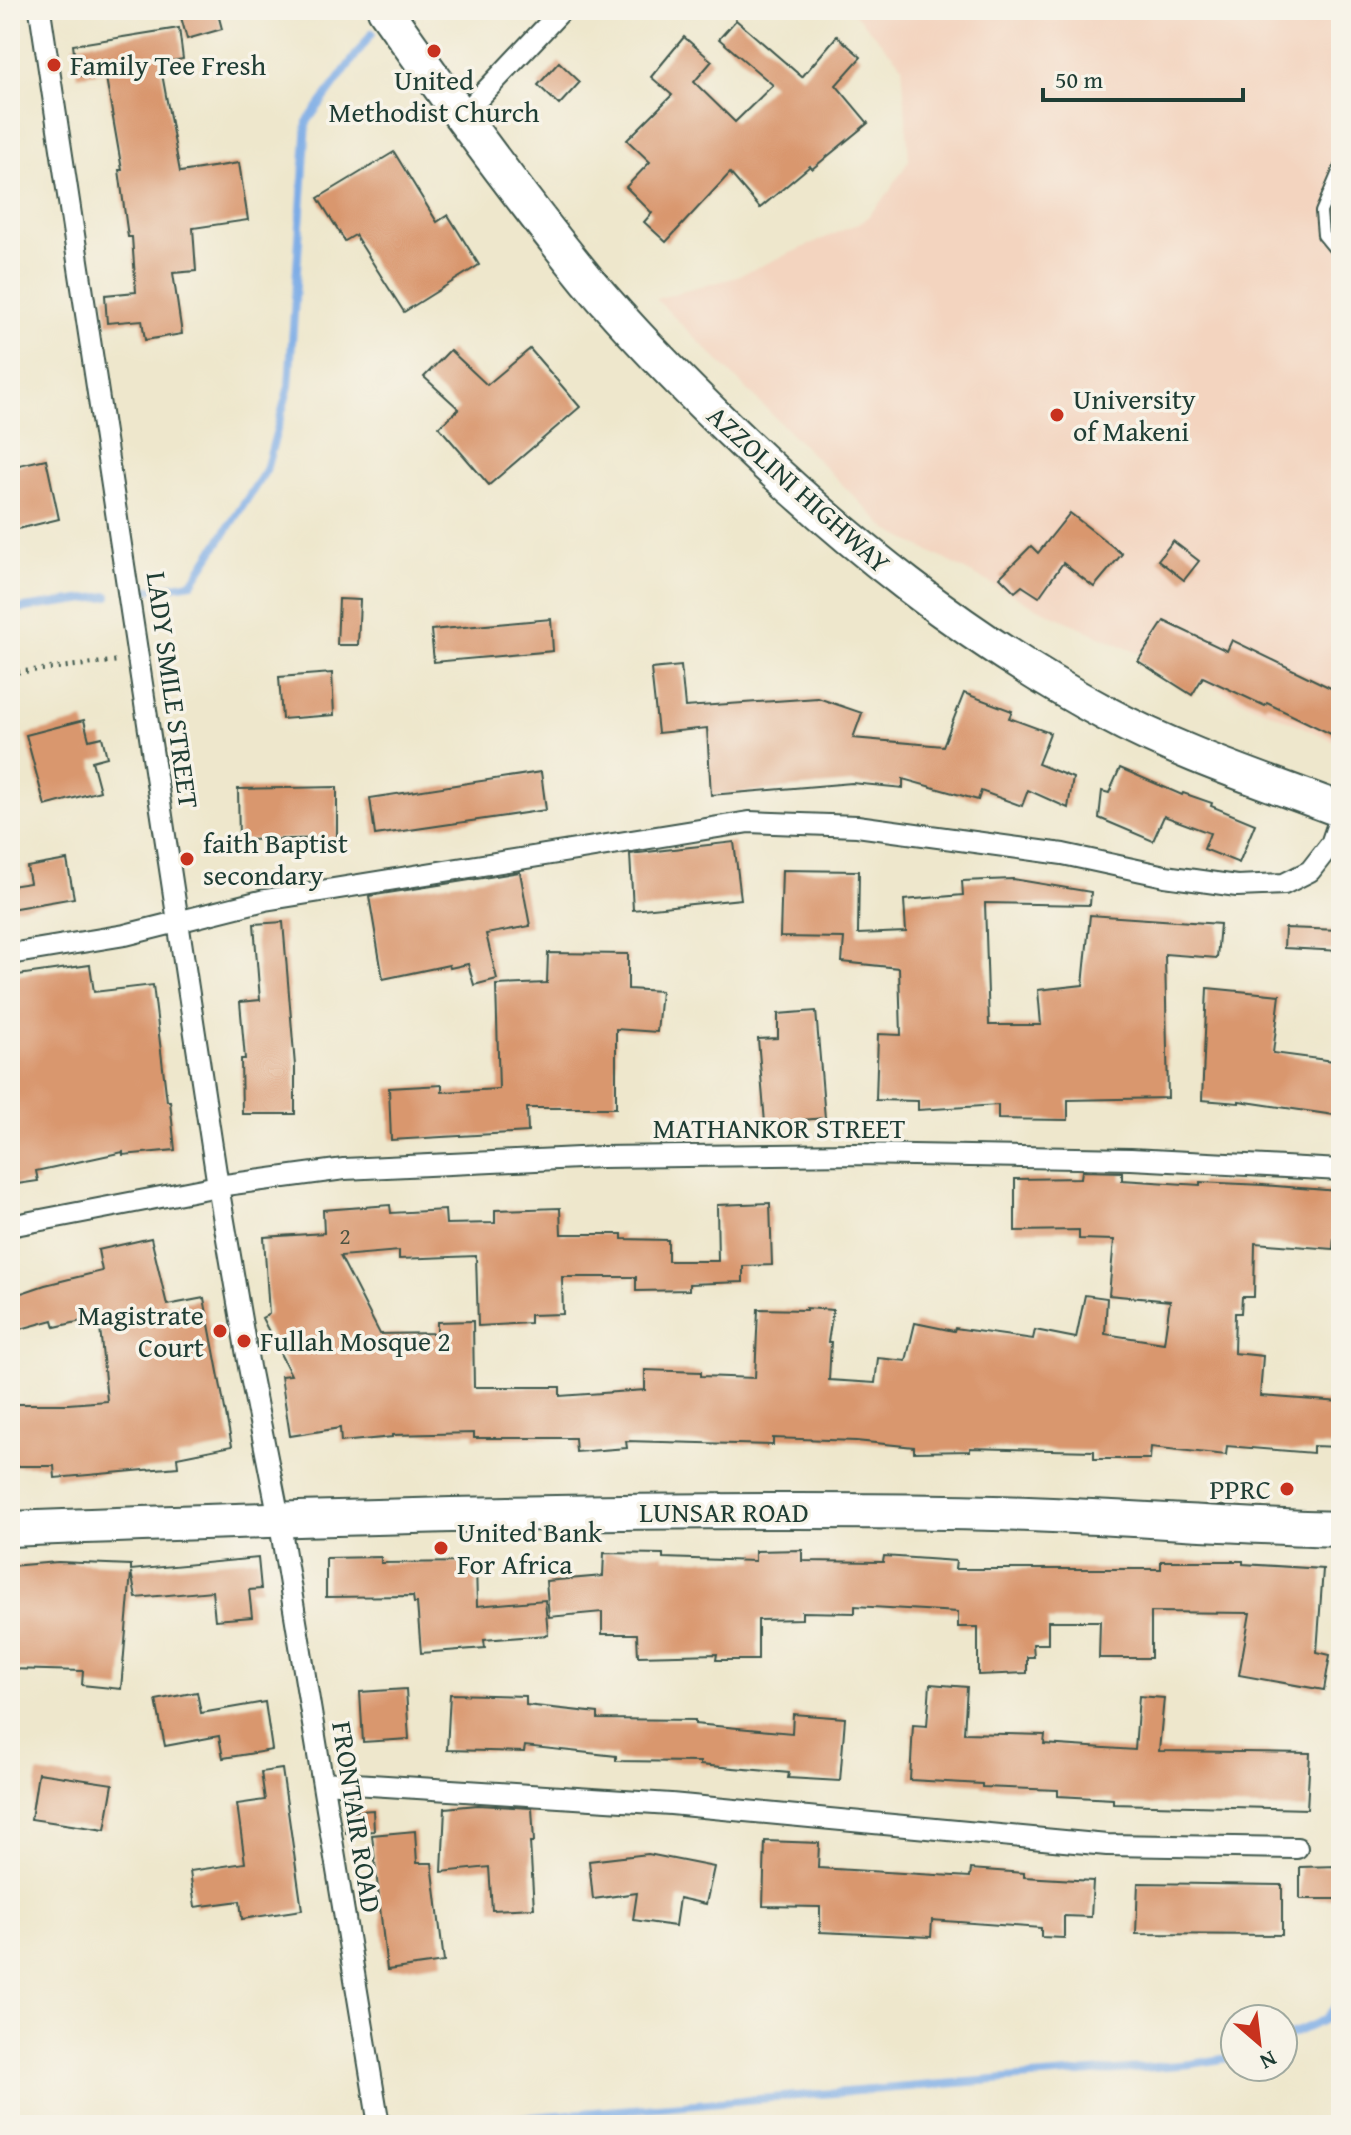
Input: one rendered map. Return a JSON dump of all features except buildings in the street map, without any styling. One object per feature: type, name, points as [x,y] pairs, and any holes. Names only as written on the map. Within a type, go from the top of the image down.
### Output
[{"type":"main road","name":"AZZOLINI HIGHWAY","points":[[385,10],[461,117],[590,282],[675,376],[796,494],[878,563],[1030,671],[1108,715],[1341,812]]},
{"type":"main road","name":"LUNSAR ROAD","points":[[10,1529],[279,1518],[736,1511],[935,1512],[1341,1529]]},
{"type":"street","name":"LADY SMILE STREET","points":[[40,10],[218,1186],[279,1518]]},
{"type":"street","points":[[461,117],[562,10]]},
{"type":"street","points":[[10,954],[125,935],[179,919],[265,900],[749,822],[857,826],[1063,854],[1165,876],[1237,886],[1284,884],[1310,871],[1331,844],[1341,812]]},
{"type":"street","name":"MATHANKOR STREET","points":[[218,1186],[344,1169],[600,1157],[855,1154],[1131,1159],[1341,1170]]},
{"type":"street","points":[[10,1226],[218,1186]]},
{"type":"street","name":"FRONTAIR ROAD","points":[[279,1518],[379,2125]]},
{"type":"street","points":[[323,1782],[671,1804],[1107,1845],[1297,1848]]},
{"type":"lane","points":[[1341,165],[1321,212],[1323,235],[1341,257]]},
{"type":"path","points":[[10,673],[140,658]]},
{"type":"shaded area","name":"University of Makeni","points":[[851,10],[1341,10],[1341,744],[1042,610],[888,530],[656,299],[733,278],[864,221],[889,192],[909,160],[902,65]]},
{"type":"waterway","points":[[147,590],[192,583],[266,470],[289,386],[307,122],[372,33]]},
{"type":"waterway","points":[[10,610],[108,596]]},
{"type":"waterway","points":[[1299,2031],[1324,2020],[1341,2001]]},
{"type":"waterway","points":[[435,2125],[1219,2060]]},
{"type":"place","name":"United Methodist Church","points":[[434,51]]},
{"type":"place","name":"Family Tee Fresh","points":[[54,65]]},
{"type":"place","name":"University of Makeni","points":[[1057,415]]},
{"type":"place","name":"faith Baptist secondary","points":[[187,859]]},
{"type":"place","name":"Magistrate Court","points":[[220,1331]]},
{"type":"place","name":"Fullah Mosque 2","points":[[244,1341]]},
{"type":"place","name":"PPRC","points":[[1287,1489]]},
{"type":"place","name":"United Bank For Africa","points":[[441,1548]]}]
